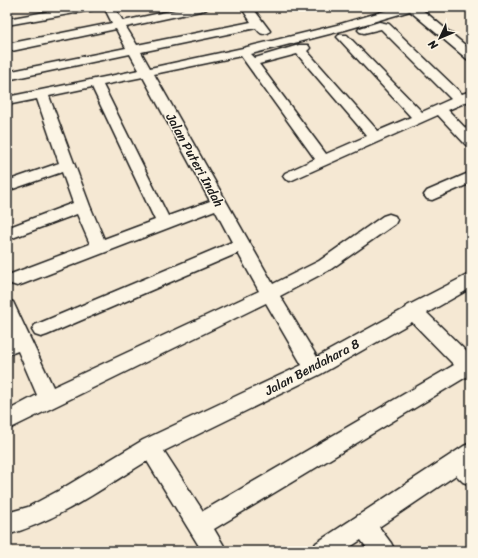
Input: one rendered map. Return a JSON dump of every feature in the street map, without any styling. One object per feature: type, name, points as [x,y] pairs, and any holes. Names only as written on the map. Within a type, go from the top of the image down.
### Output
[{"type":"street","points":[[7,22],[92,7]]},
{"type":"street","name":"Jalan Puteri Indah","points":[[109,7],[269,294],[294,338],[314,368]]},
{"type":"street","points":[[7,48],[205,7]]},
{"type":"street","points":[[246,7],[274,44]]},
{"type":"street","points":[[7,101],[243,52],[341,28],[411,7],[471,56]]},
{"type":"street","points":[[7,76],[258,24]]},
{"type":"street","points":[[251,63],[344,37],[379,25],[385,26],[467,99],[440,109],[290,176]]},
{"type":"street","points":[[344,37],[420,118]]},
{"type":"street","points":[[299,50],[376,138]]},
{"type":"street","points":[[243,52],[324,161]]},
{"type":"street","points":[[96,83],[164,223]]},
{"type":"street","points":[[42,94],[82,206],[99,247]]},
{"type":"street","points":[[440,109],[471,142]]},
{"type":"street","points":[[7,186],[67,165]]},
{"type":"street","points":[[432,195],[471,177]]},
{"type":"street","points":[[17,279],[219,203]]},
{"type":"street","points":[[7,234],[82,206]]},
{"type":"street","points":[[7,422],[49,399],[269,294],[333,260],[388,220]]},
{"type":"street","points":[[41,330],[242,246]]},
{"type":"street","name":"Jalan Bendahara 8","points":[[7,524],[31,517],[66,499],[150,447],[314,368],[413,311],[471,280]]},
{"type":"street","points":[[7,307],[15,344],[49,399]]},
{"type":"street","points":[[199,526],[470,367],[413,311]]},
{"type":"street","points":[[150,447],[215,551]]},
{"type":"street","points":[[324,551],[363,524],[467,463]]},
{"type":"street","points":[[363,524],[383,551]]}]
